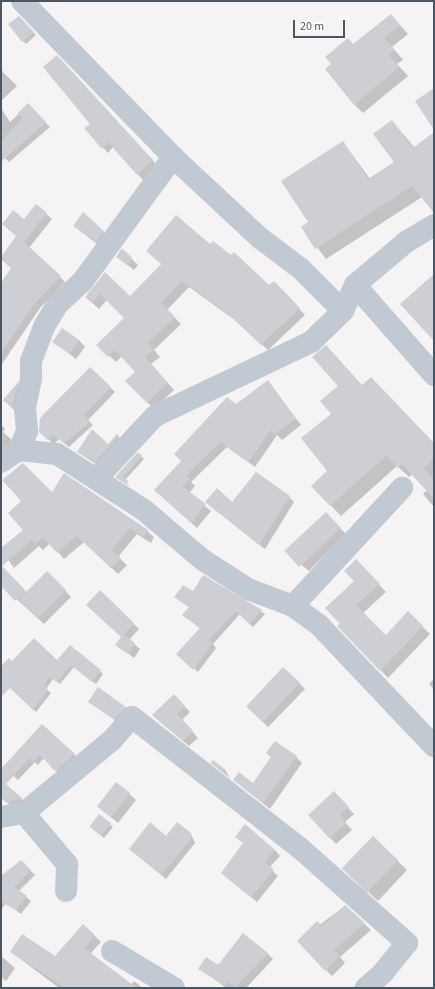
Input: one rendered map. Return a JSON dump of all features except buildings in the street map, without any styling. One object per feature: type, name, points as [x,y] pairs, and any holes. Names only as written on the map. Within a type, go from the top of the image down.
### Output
[{"type":"street","points":[[22,1],[173,157],[260,238],[301,269],[343,311]]},
{"type":"street","points":[[10,456],[27,431],[25,407],[31,379],[30,361],[45,325],[57,305],[82,282],[173,157]]},
{"type":"street","points":[[96,479],[155,416],[311,342],[343,311],[354,285],[406,242],[434,225]]},
{"type":"street","points":[[354,285],[434,375]]},
{"type":"street","points":[[10,456],[57,454],[144,510],[203,560],[248,589],[293,606],[319,625],[434,746]]},
{"type":"street","points":[[293,606],[402,488]]},
{"type":"street","points":[[1,817],[24,813],[112,740],[132,717],[301,849],[407,943],[386,981],[366,988]]},
{"type":"street","points":[[24,813],[67,864],[66,892]]},
{"type":"street","points":[[112,950],[174,988]]}]
